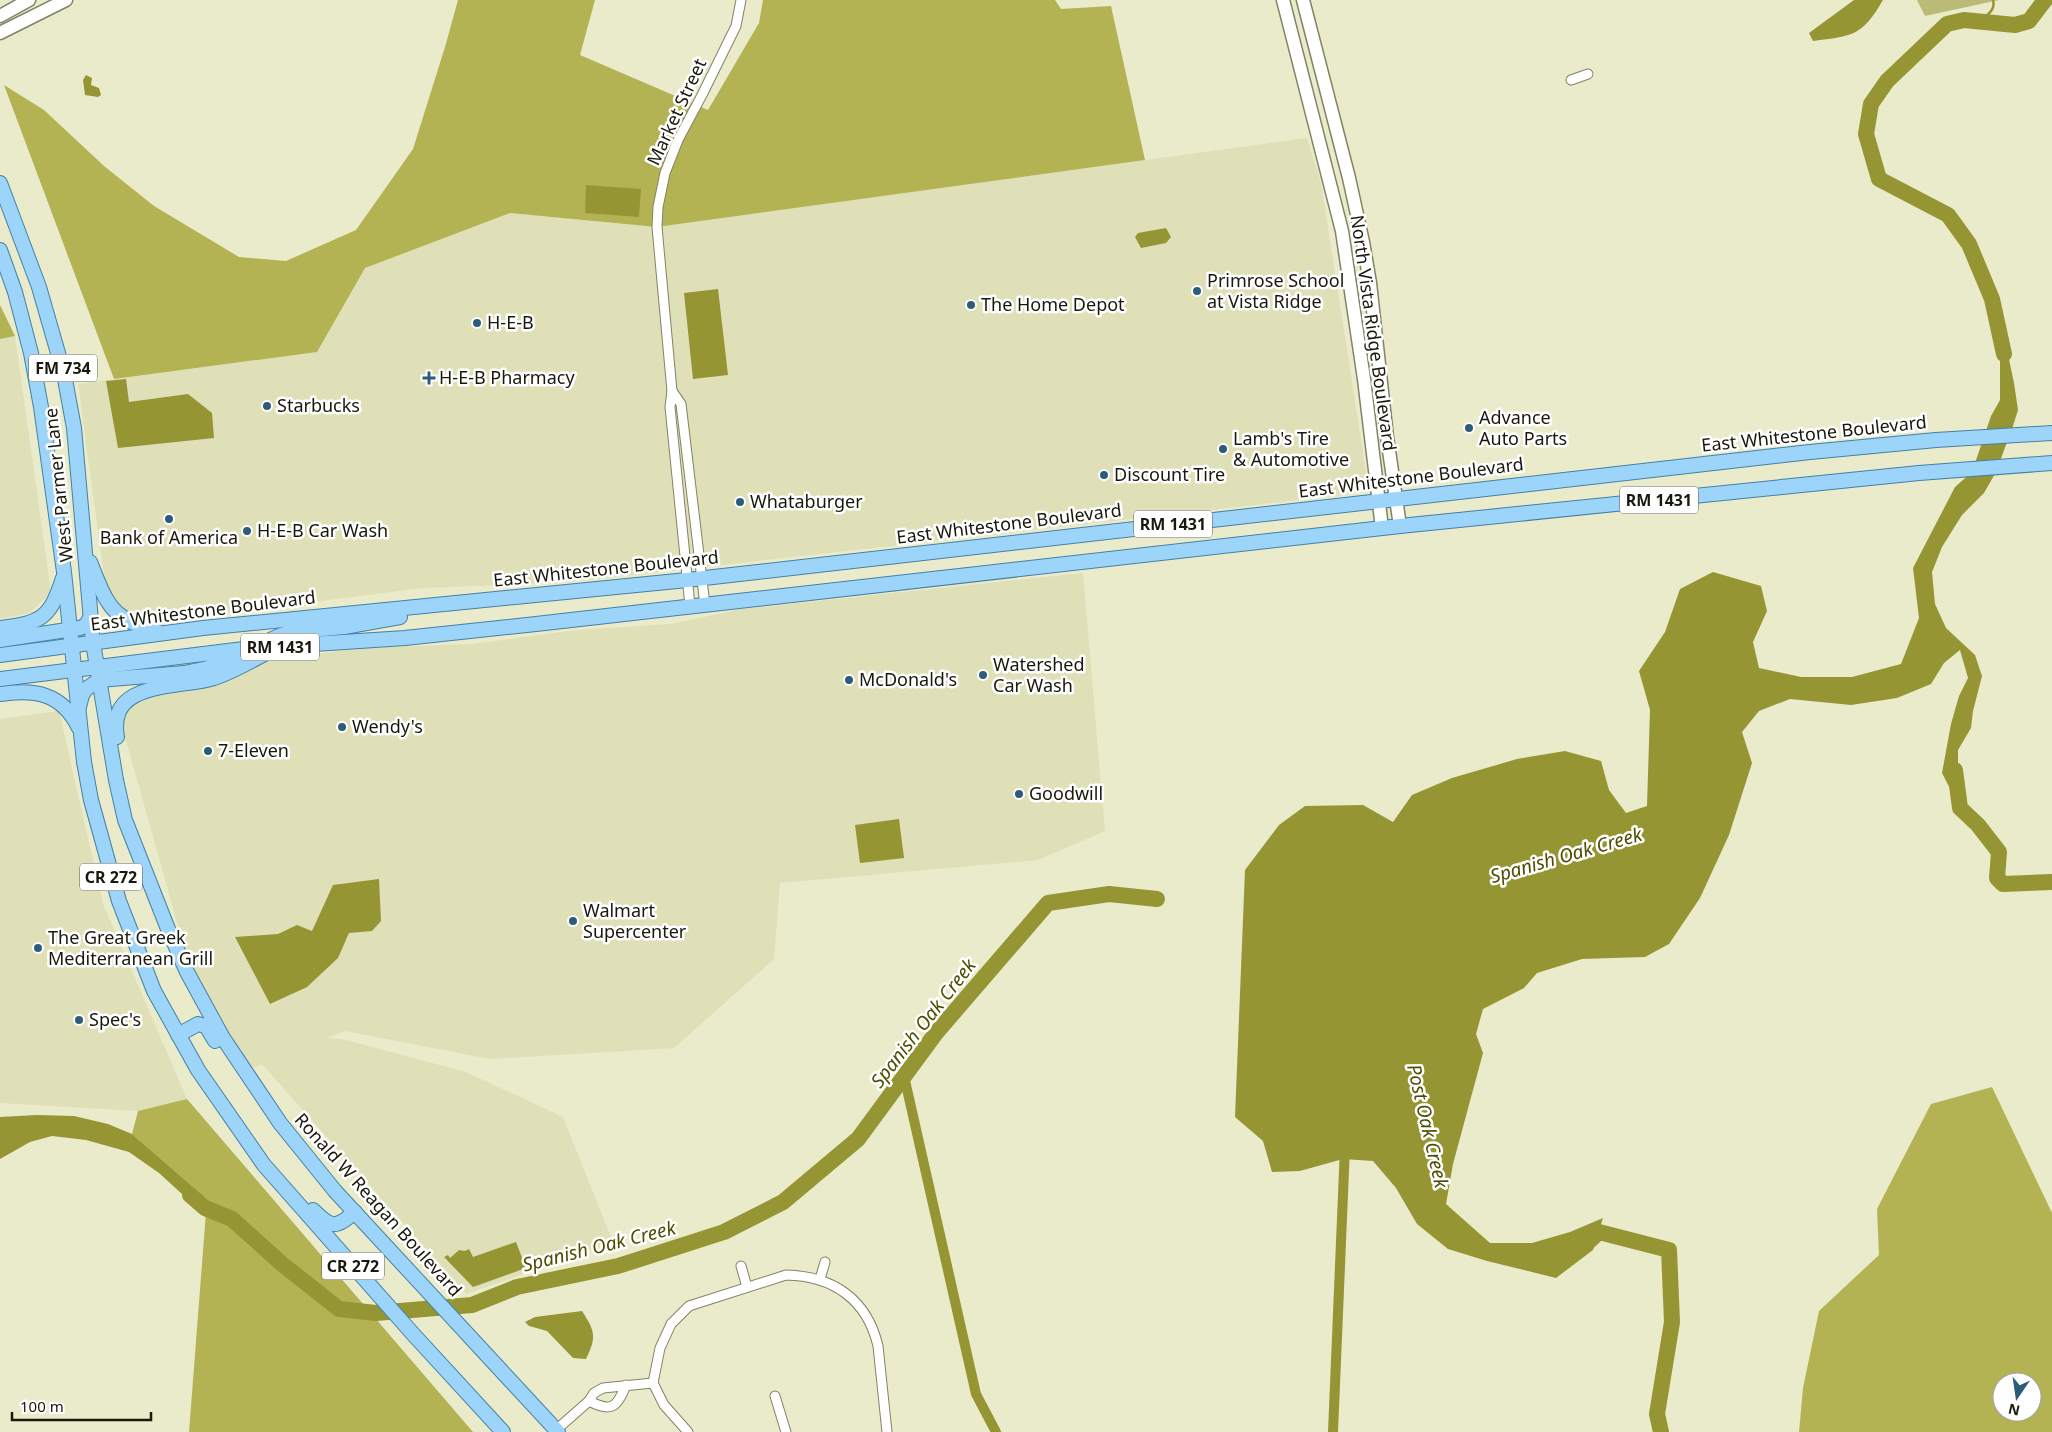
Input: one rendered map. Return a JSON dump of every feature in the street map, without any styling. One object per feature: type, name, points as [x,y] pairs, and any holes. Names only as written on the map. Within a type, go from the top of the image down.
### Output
[{"type":"main road","name":"West Parmer Lane","points":[[0,183],[39,287],[64,374],[74,428],[93,643]]},
{"type":"main road","name":"West Parmer Lane","points":[[0,250],[15,292],[31,353],[50,464],[72,646]]},
{"type":"main road","name":"East Whitestone Boulevard","points":[[0,655],[165,633],[687,580],[1810,452],[1936,440],[2052,433]]},
{"type":"main road","name":"RM 1431","points":[[252,648],[405,638],[1400,526],[1919,473],[2052,463]]},
{"type":"main road","points":[[85,549],[104,596],[111,608],[129,623],[165,633]]},
{"type":"main road","points":[[0,628],[26,625],[43,617],[51,608],[56,598],[64,572]]},
{"type":"main road","points":[[0,679],[74,669],[98,674],[184,673],[208,668],[291,632],[344,627],[406,616],[500,607],[518,597]]},
{"type":"main road","points":[[0,640],[70,630],[86,625],[90,618]]},
{"type":"main road","name":"Ronald W Reagan Boulevard","points":[[93,643],[116,780],[125,820],[168,929],[188,972],[223,1038],[280,1123],[335,1191],[557,1431]]},
{"type":"main road","name":"FM 734","points":[[72,646],[74,669]]},
{"type":"main road","points":[[116,780],[120,759],[115,725],[116,715],[124,702],[137,693],[218,677],[278,647]]},
{"type":"main road","name":"CR 272","points":[[74,669],[84,762],[91,800],[112,879],[134,944],[154,991],[178,1035],[219,1102],[269,1172],[503,1432]]},
{"type":"main road","points":[[78,711],[82,695],[98,674]]},
{"type":"main road","points":[[0,694],[29,691],[48,696],[67,711],[75,720],[80,730]]},
{"type":"main road","points":[[178,1035],[198,1024],[206,1026],[230,1066],[282,1140],[303,1164],[335,1191]]},
{"type":"main road","points":[[219,1102],[238,1119],[287,1180],[325,1221],[338,1225],[355,1212]]},
{"type":"street","points":[[0,16],[28,0]]},
{"type":"street","points":[[0,33],[66,0]]},
{"type":"street","name":"Market Street","points":[[690,606],[670,408],[672,391],[658,236],[658,207],[665,173],[678,140],[736,26],[741,0]]},
{"type":"street","name":"North Vista Ridge Boulevard","points":[[1283,0],[1342,231],[1354,302],[1382,528]]},
{"type":"street","name":"North Vista Ridge Boulevard","points":[[1303,0],[1349,178],[1363,242],[1370,283],[1400,526]]},
{"type":"street","points":[[1571,80],[1588,74]]},
{"type":"street","name":"Market Street","points":[[672,391],[681,404],[705,605]]},
{"type":"street","points":[[820,1279],[825,1262]]},
{"type":"street","points":[[741,1266],[747,1287]]},
{"type":"street","points":[[688,1432],[664,1405],[653,1382],[653,1375],[664,1335],[679,1315],[689,1306],[786,1275],[802,1275],[820,1279],[835,1286],[852,1298],[869,1320],[878,1346],[887,1432]]},
{"type":"street","points":[[557,1431],[589,1401],[594,1393],[603,1388],[653,1382]]},
{"type":"street","points":[[589,1401],[604,1407],[617,1404],[626,1385]]},
{"type":"street","points":[[775,1396],[786,1432]]},
{"type":"shaded area","points":[[458,0],[595,0],[580,55],[708,110],[759,23],[763,0],[1055,0],[1061,9],[1111,6],[1145,160],[657,227],[510,213],[365,268],[317,352],[114,379],[4,85],[44,110],[104,166],[154,206],[239,257],[286,261],[356,230],[413,149]]},
{"type":"shaded area","points":[[1917,0],[1999,0],[1925,16]]},
{"type":"shaded area","points":[[1307,138],[1321,183],[1367,478],[1353,494],[570,582],[423,588],[171,620],[133,617],[106,590],[78,384],[317,352],[364,268],[510,213],[657,227]]},
{"type":"shaded area","points":[[0,305],[15,336],[0,339]]},
{"type":"shaded area","points":[[15,336],[51,592],[30,613],[0,619],[0,339]]},
{"type":"shaded area","points":[[1083,573],[1105,831],[1038,860],[780,883],[774,959],[674,1048],[490,1059],[345,1031],[326,1038],[342,1039],[466,1072],[563,1117],[613,1242],[466,1294],[262,1064],[245,1072],[198,997],[120,719],[134,698],[260,661],[363,648],[472,644],[576,630],[671,624],[742,609]]},
{"type":"shaded area","points":[[59,711],[103,904],[187,1099],[138,1111],[0,1103],[0,719]]},
{"type":"shaded area","points":[[1992,1087],[2052,1213],[2052,1432],[1799,1432],[1803,1388],[1819,1311],[1879,1255],[1877,1209],[1931,1104]]},
{"type":"shaded area","points":[[187,1099],[473,1432],[189,1432],[207,1199],[132,1134],[138,1111]]},
{"type":"water","points":[[1854,0],[1883,0],[1869,21],[1855,32],[1838,38],[1813,41],[1809,33]]},
{"type":"water","points":[[86,75],[92,78],[91,85],[99,88],[101,95],[98,97],[85,95],[83,80]]},
{"type":"water","points":[[586,185],[641,189],[639,217],[585,213]]},
{"type":"water","points":[[1166,228],[1171,237],[1166,243],[1141,248],[1135,237],[1138,233]]},
{"type":"water","points":[[718,289],[728,375],[693,379],[684,293]]},
{"type":"water","points":[[2000,334],[2006,345],[2018,410],[1996,472],[1984,493],[1962,515],[1942,547],[1932,572],[1935,604],[1946,628],[1975,655],[1982,676],[1973,711],[1971,728],[1958,750],[1958,794],[1960,808],[1942,773],[1951,724],[1959,696],[1968,678],[1960,650],[1944,663],[1931,684],[1897,698],[1851,705],[1790,699],[1759,711],[1742,732],[1752,763],[1729,835],[1700,898],[1669,944],[1645,957],[1582,959],[1537,973],[1524,988],[1483,1009],[1476,1034],[1483,1053],[1453,1164],[1446,1204],[1490,1243],[1532,1243],[1570,1232],[1603,1218],[1593,1250],[1556,1278],[1448,1249],[1417,1224],[1396,1188],[1373,1161],[1343,1159],[1300,1171],[1272,1172],[1263,1141],[1235,1117],[1245,870],[1279,825],[1305,806],[1363,805],[1393,822],[1412,795],[1452,778],[1517,759],[1565,751],[1601,761],[1609,790],[1626,813],[1647,806],[1650,710],[1639,671],[1665,632],[1680,589],[1713,572],[1761,586],[1767,611],[1753,642],[1759,668],[1801,677],[1852,677],[1901,664],[1919,618],[1913,568],[1955,487],[1972,472],[1991,416],[2000,400]]},
{"type":"water","points":[[126,379],[129,402],[188,394],[212,413],[214,438],[118,448],[106,381]]},
{"type":"water","points":[[899,819],[904,858],[860,863],[855,825]]},
{"type":"water","points":[[379,879],[381,921],[372,931],[349,933],[338,958],[307,987],[270,1004],[235,937],[278,934],[297,925],[312,931],[333,885]]},
{"type":"water","points":[[74,1116],[108,1124],[132,1134],[207,1199],[204,1214],[159,1173],[129,1152],[86,1140],[52,1136],[30,1142],[0,1159],[0,1117]]},
{"type":"water","points":[[516,1242],[526,1268],[473,1287],[444,1257],[448,1255],[450,1258],[459,1250],[465,1251],[469,1249],[473,1257]]},
{"type":"water","points":[[582,1311],[590,1324],[593,1334],[592,1345],[586,1359],[573,1358],[547,1331],[529,1326],[525,1322],[535,1317]]},
{"type":"waterway","points":[[1980,21],[1992,9],[1993,0]]},
{"type":"waterway","name":"Spanish Oak Creek","points":[[2004,354],[1992,299],[1969,244],[1948,215],[1879,179],[1866,134],[1871,104],[1887,81],[1947,24],[1964,20],[2015,25],[2029,21],[2045,0]]},
{"type":"waterway","points":[[1955,770],[1960,808],[1978,825],[1999,852],[1997,878],[2003,884],[2052,882]]},
{"type":"waterway","name":"Spanish Oak Creek","points":[[190,1195],[205,1208],[232,1219],[282,1264],[339,1309],[376,1313],[472,1305],[517,1287],[618,1266],[724,1232],[783,1202],[858,1139],[936,1033],[1048,903],[1109,894],[1157,899]]},
{"type":"waterway","points":[[904,1076],[976,1394],[996,1432]]},
{"type":"waterway","points":[[1333,1432],[1345,1147]]},
{"type":"waterway","name":"Post Oak Creek","points":[[1583,1247],[1599,1232],[1669,1250],[1672,1322],[1657,1414],[1661,1432]]},
{"type":"place","name":"Primrose School at Vista Ridge","points":[[1197,291]]},
{"type":"place","name":"The Home Depot","points":[[971,305]]},
{"type":"place","name":"H-E-B","points":[[477,323]]},
{"type":"place","name":"H-E-B Pharmacy","points":[[429,378]]},
{"type":"place","name":"Starbucks","points":[[267,406]]},
{"type":"place","name":"Advance Auto Parts","points":[[1469,428]]},
{"type":"place","name":"Lamb's Tire & Automotive","points":[[1223,449]]},
{"type":"place","name":"Discount Tire","points":[[1104,475]]},
{"type":"place","name":"Whataburger","points":[[740,502]]},
{"type":"place","name":"Bank of America","points":[[169,519]]},
{"type":"place","name":"H-E-B Car Wash","points":[[247,531]]},
{"type":"place","name":"Watershed Car Wash","points":[[983,675]]},
{"type":"place","name":"McDonald's","points":[[849,680]]},
{"type":"place","name":"Wendy's","points":[[342,727]]},
{"type":"place","name":"7-Eleven","points":[[208,751]]},
{"type":"place","name":"Goodwill","points":[[1019,794]]},
{"type":"place","name":"Walmart Supercenter","points":[[573,921]]},
{"type":"place","name":"The Great Greek Mediterranean Grill","points":[[38,948]]},
{"type":"place","name":"Spec's","points":[[79,1020]]}]
